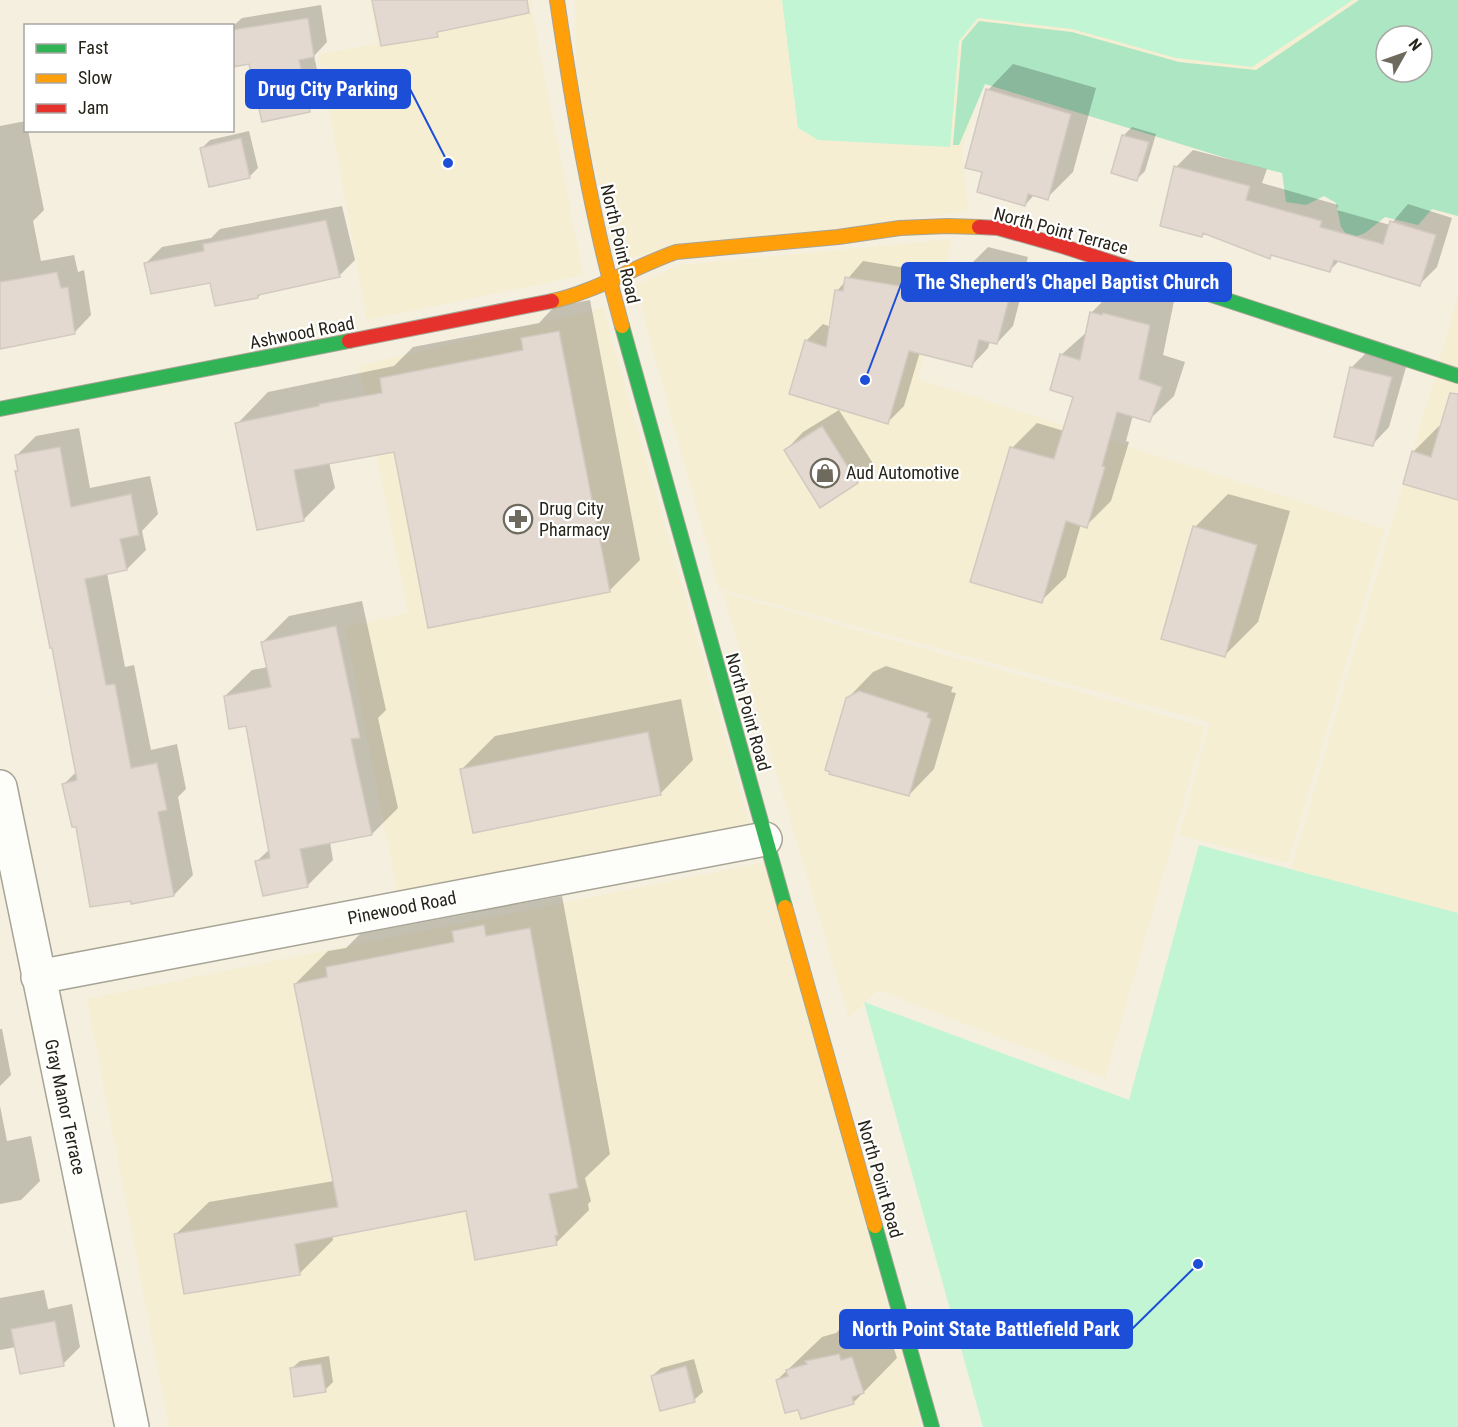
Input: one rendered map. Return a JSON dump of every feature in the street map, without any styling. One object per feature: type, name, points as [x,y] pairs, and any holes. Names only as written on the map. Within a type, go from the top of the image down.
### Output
[{"type":"street","name":"North Point Road","points":[[557,0],[571,98],[609,281],[932,1427]]},
{"type":"street","name":"North Point Terrace","points":[[609,281],[676,252],[838,237],[900,228],[947,226],[998,228],[1062,246],[1458,376]]},
{"type":"street","name":"Ashwood Road","points":[[0,409],[568,298],[609,281]]},
{"type":"street","name":"Gray Manor Terrace","points":[[0,787],[132,1427]]},
{"type":"street","name":"Pinewood Road","points":[[38,977],[765,839]]},
{"type":"shaded area","points":[[370,0],[532,0],[532,11],[583,275],[367,320],[319,54],[378,44]]},
{"type":"shaded area","points":[[575,0],[1458,0],[1458,217],[983,81],[962,150],[968,211],[620,259],[578,106]]},
{"type":"shaded area","points":[[952,239],[918,379],[1385,529],[1288,863],[1179,835],[1210,722],[719,589],[635,285],[680,265]]},
{"type":"shaded area","points":[[1458,297],[1458,913],[1291,869]]},
{"type":"shaded area","points":[[603,308],[751,828],[399,899],[345,627],[408,613],[359,366]]},
{"type":"shaded area","points":[[723,593],[1205,727],[1105,1078],[878,990],[849,1018]]},
{"type":"shaded area","points":[[765,862],[921,1427],[169,1427],[87,999]]},
{"type":"green space","points":[[782,0],[1353,0],[1252,67],[1176,58],[1072,29],[978,18],[959,41],[950,147],[818,140],[798,128]]},
{"type":"green space","points":[[1359,0],[1458,0],[1458,216],[1432,209],[1418,225],[1385,217],[1365,233],[1350,239],[1341,227],[1336,203],[1324,196],[1306,205],[1286,202],[1282,173],[1239,162],[985,84],[959,145],[953,145],[962,41],[979,21],[1072,32],[1179,62],[1256,70]]},
{"type":"green space","points":[[1199,845],[1458,913],[1458,1427],[983,1427],[864,1002],[1129,1100]]},
{"type":"building","points":[[372,0],[527,0],[529,13],[437,32],[438,37],[381,46]]},
{"type":"building","points":[[308,18],[314,57],[299,60],[310,112],[262,122],[249,64],[234,67],[234,30]]},
{"type":"building","points":[[986,89],[1071,114],[1048,200],[1028,194],[1025,206],[977,192],[982,172],[965,168]]},
{"type":"building","points":[[1122,135],[1149,142],[1137,181],[1111,173]]},
{"type":"building","points":[[241,138],[250,178],[209,187],[200,148]]},
{"type":"building","points":[[1174,166],[1250,186],[1246,200],[1322,221],[1320,227],[1383,244],[1390,221],[1436,235],[1420,286],[1334,260],[1330,272],[1271,255],[1270,259],[1203,233],[1202,237],[1160,226]]},
{"type":"building","points":[[326,220],[340,277],[258,295],[258,298],[215,306],[210,283],[151,294],[144,263],[204,251],[203,244]]},
{"type":"building","points":[[970,263],[1012,273],[1009,288],[1012,288],[997,344],[979,340],[972,367],[909,351],[888,424],[789,394],[805,340],[826,347],[835,290],[843,291],[845,277],[960,296]]},
{"type":"building","points":[[57,272],[61,288],[68,287],[75,334],[0,349],[0,282]]},
{"type":"building","points":[[1090,312],[1150,325],[1139,379],[1162,387],[1150,422],[1117,412],[1102,466],[1105,467],[1087,528],[1066,521],[1042,603],[970,582],[1010,447],[1054,459],[1073,397],[1050,390],[1060,354],[1080,360]]},
{"type":"building","points":[[559,331],[610,592],[428,628],[394,452],[294,470],[304,521],[257,530],[235,423],[319,406],[319,404],[382,393],[380,378],[523,350],[521,338]]},
{"type":"building","points":[[1350,367],[1392,377],[1373,446],[1334,437]]},
{"type":"building","points":[[1450,393],[1458,394],[1458,500],[1403,484],[1412,451],[1431,457]]},
{"type":"building","name":"Aud Automotive","points":[[822,426],[858,483],[820,508],[784,450]]},
{"type":"building","points":[[60,447],[71,507],[131,494],[139,535],[120,539],[127,570],[85,579],[106,685],[115,684],[131,768],[157,763],[167,810],[158,812],[174,896],[131,904],[131,901],[90,907],[76,827],[72,827],[62,784],[77,780],[15,471],[18,471],[15,455]]},
{"type":"building","points":[[1193,526],[1257,545],[1225,657],[1161,639]]},
{"type":"building","points":[[336,626],[360,738],[351,739],[372,835],[300,849],[308,887],[263,896],[255,861],[270,858],[246,726],[229,729],[224,696],[271,687],[261,642]]},
{"type":"building","points":[[859,691],[928,713],[927,717],[931,719],[909,796],[829,774],[830,772],[825,770],[846,698]]},
{"type":"building","points":[[648,732],[661,795],[473,833],[460,769]]},
{"type":"building","points":[[484,925],[486,936],[530,928],[578,1188],[549,1194],[558,1235],[555,1236],[557,1245],[475,1260],[466,1211],[295,1244],[300,1275],[184,1294],[174,1234],[338,1207],[294,984],[327,977],[326,967],[454,942],[452,931]]},
{"type":"building","points":[[55,1321],[64,1366],[20,1374],[11,1329]]},
{"type":"building","points":[[839,1354],[841,1360],[852,1357],[864,1393],[852,1397],[854,1404],[801,1419],[798,1410],[785,1413],[776,1380],[788,1376],[786,1370],[807,1364],[805,1361]]},
{"type":"building","points":[[321,1364],[326,1392],[294,1397],[290,1368]]},
{"type":"building","points":[[686,1366],[695,1402],[660,1411],[651,1376]]},
{"type":"traffic: fast","points":[[1175,283],[1458,376]]},
{"type":"traffic: fast","points":[[622,326],[785,907]]},
{"type":"traffic: fast","points":[[0,409],[349,341]]},
{"type":"traffic: fast","points":[[875,1226],[932,1427]]},
{"type":"traffic: slow","points":[[557,0],[584,164],[601,245],[622,326]]},
{"type":"traffic: slow","points":[[552,301],[583,292],[676,252],[838,237],[900,228],[979,227]]},
{"type":"traffic: slow","points":[[785,907],[875,1226]]},
{"type":"traffic: jam","points":[[979,227],[998,228],[1062,246],[1175,283]]},
{"type":"traffic: jam","points":[[349,341],[552,301]]},
{"type":"place","name":"Drug City Parking","points":[[448,163]]},
{"type":"place","name":"The Shepherd’s Chapel Baptist Church","points":[[865,380]]},
{"type":"place","name":"Aud Automotive","points":[[825,473]]},
{"type":"place","name":"Drug City Pharmacy","points":[[518,519]]},
{"type":"place","name":"North Point State Battlefield Park","points":[[1198,1264]]}]
